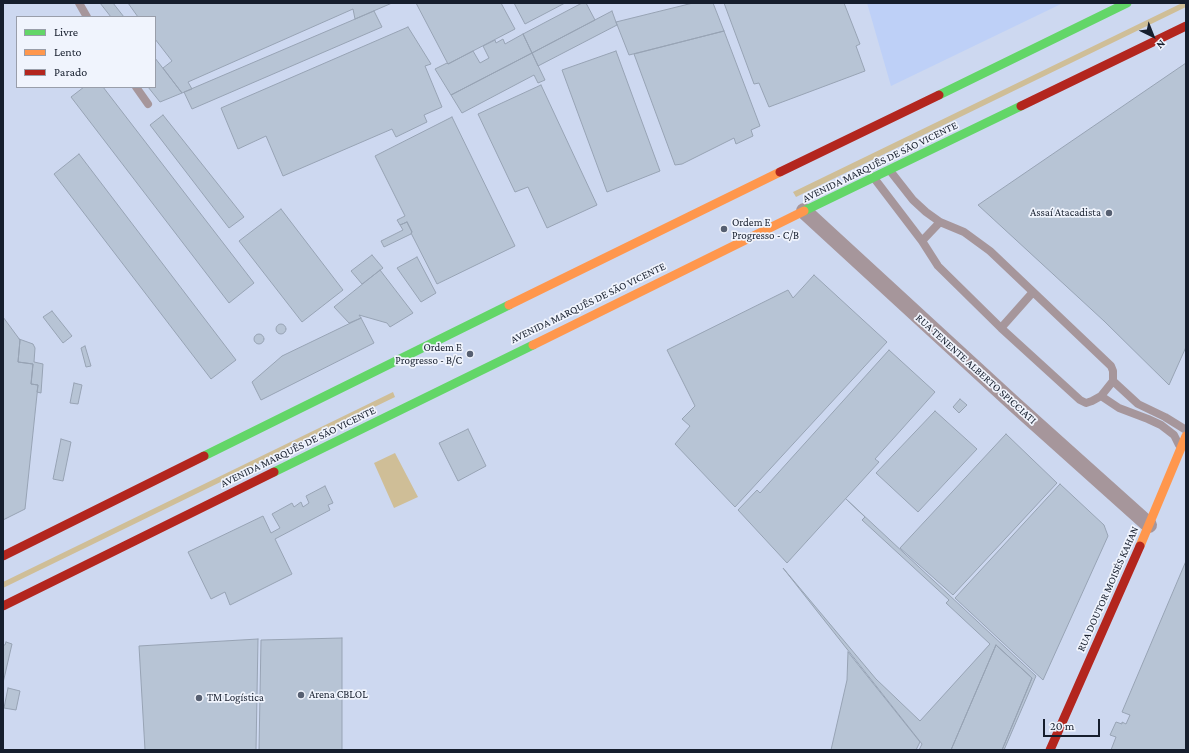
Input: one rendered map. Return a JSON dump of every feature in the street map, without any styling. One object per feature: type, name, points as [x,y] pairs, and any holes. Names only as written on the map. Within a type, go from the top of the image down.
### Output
[{"type":"main road","points":[[3,556],[592,263],[1127,3]]},
{"type":"main road","name":"AVENIDA MARQUÊS DE SÃO VICENTE","points":[[3,606],[605,308],[1186,26]]},
{"type":"main road","name":"RUA DOUTOR MOISÉS KAHAN","points":[[1050,750],[1149,525],[1186,436]]},
{"type":"street","name":"RUA TENENTE ALBERTO SPICCIATI","points":[[804,211],[1014,404],[1149,525]]},
{"type":"lane","points":[[79,3],[86,16]]},
{"type":"lane","points":[[137,88],[148,104]]},
{"type":"lane","points":[[874,178],[922,241],[938,266],[1001,328],[1080,400],[1086,403],[1100,396],[1112,381],[1113,371],[1111,366],[990,250],[964,232],[940,222],[926,212],[913,200],[890,170]]},
{"type":"lane","points":[[922,241],[940,222]]},
{"type":"lane","points":[[1001,328],[1033,292]]},
{"type":"lane","points":[[1112,381],[1138,404],[1165,417],[1186,430]]},
{"type":"lane","points":[[1100,396],[1119,408],[1161,425],[1174,435],[1181,449]]},
{"type":"shaded area","points":[[867,3],[1063,3],[891,86]]},
{"type":"shaded area","points":[[1182,3],[1186,3],[1186,7],[796,197],[793,192]]},
{"type":"shaded area","points":[[393,392],[395,397],[3,588],[3,582]]},
{"type":"shaded area","points":[[395,453],[418,497],[394,508],[374,463]]},
{"type":"building","points":[[100,3],[113,3],[123,16],[110,16]]},
{"type":"building","points":[[128,3],[392,3],[355,19],[353,9],[188,82],[192,89],[182,93],[163,68],[172,61],[156,40],[156,16],[137,16]]},
{"type":"building","points":[[416,3],[501,3],[515,29],[448,64]]},
{"type":"building","points":[[514,3],[565,3],[525,24]]},
{"type":"building","points":[[582,3],[586,3],[595,20],[532,53],[523,34]]},
{"type":"building","points":[[693,3],[713,3],[724,31],[629,55],[616,22]]},
{"type":"building","points":[[724,3],[844,3],[860,44],[856,46],[865,71],[769,107],[759,83],[754,84]]},
{"type":"building","points":[[374,11],[382,27],[192,109],[184,92]]},
{"type":"building","points":[[612,11],[617,25],[538,66],[532,53]]},
{"type":"building","points":[[408,27],[431,64],[425,66],[442,107],[424,115],[427,122],[396,137],[392,129],[283,176],[266,136],[238,149],[221,108]]},
{"type":"building","points":[[724,31],[760,126],[751,130],[753,136],[736,144],[734,138],[682,164],[675,165],[634,54]]},
{"type":"building","points":[[523,34],[532,53],[451,95],[435,69],[473,51],[480,63],[489,58],[483,46],[495,40],[496,43],[503,39],[505,44]]},
{"type":"building","points":[[616,51],[660,171],[607,192],[562,70]]},
{"type":"building","points":[[532,53],[545,80],[538,83],[534,75],[462,113],[451,95]]},
{"type":"building","points":[[156,59],[182,93],[160,102],[149,88],[156,88]]},
{"type":"building","points":[[1186,63],[1186,347],[1169,385],[1104,321],[978,205]]},
{"type":"building","points":[[541,85],[597,205],[547,228],[528,187],[515,192],[478,114]]},
{"type":"building","points":[[83,88],[104,88],[254,283],[229,303],[71,97]]},
{"type":"building","points":[[163,115],[244,217],[229,228],[150,125]]},
{"type":"building","points":[[452,117],[515,246],[437,284],[407,222],[400,225],[397,220],[405,216],[375,156]]},
{"type":"building","points":[[79,154],[236,360],[211,379],[54,174]]},
{"type":"building","points":[[281,209],[343,290],[302,322],[239,241]]},
{"type":"building","points":[[407,222],[412,232],[411,234],[384,247],[381,241],[403,230],[400,225]]},
{"type":"building","points":[[372,255],[383,268],[362,284],[351,271]]},
{"type":"building","points":[[417,257],[436,293],[421,302],[397,268]]},
{"type":"building","points":[[380,270],[413,313],[390,327],[387,323],[359,315],[361,318],[349,323],[334,307]]},
{"type":"building","points":[[814,275],[887,342],[735,507],[675,444],[690,426],[682,419],[695,406],[667,350],[788,290],[793,298]]},
{"type":"building","points":[[52,311],[72,336],[63,343],[43,317]]},
{"type":"building","points":[[3,317],[20,340],[18,362],[33,364],[31,384],[38,385],[25,509],[3,520]]},
{"type":"building","points":[[361,318],[374,343],[261,400],[252,382],[282,356]]},
{"type":"building","points":[[279,324],[283,324],[285,325],[285,333],[279,334],[276,331],[276,327]]},
{"type":"building","points":[[257,334],[261,334],[263,335],[263,343],[257,344],[254,341],[254,337]]},
{"type":"building","points":[[19,339],[33,344],[35,348],[34,362],[43,364],[41,393],[37,392],[38,385],[31,384],[33,364],[18,362]]},
{"type":"building","points":[[85,346],[91,366],[86,367],[81,348]]},
{"type":"building","points":[[889,350],[935,392],[875,459],[879,462],[787,563],[738,510],[757,490],[760,493]]},
{"type":"building","points":[[74,383],[82,385],[78,404],[70,403]]},
{"type":"building","points":[[960,399],[967,405],[959,413],[953,407]]},
{"type":"building","points":[[935,411],[977,449],[918,512],[876,473]]},
{"type":"building","points":[[468,429],[486,466],[458,481],[439,443]]},
{"type":"building","points":[[1006,434],[1057,483],[953,595],[900,548]]},
{"type":"building","points":[[61,439],[71,442],[63,481],[53,479]]},
{"type":"building","points":[[1060,484],[1104,525],[1108,536],[1043,680],[955,598]]},
{"type":"building","points":[[325,486],[333,503],[328,505],[330,510],[275,539],[292,574],[230,605],[225,592],[211,599],[188,552],[263,516],[271,533],[280,528],[272,514],[292,503],[294,507],[301,502],[303,507],[309,503],[306,496]]},
{"type":"building","points":[[846,499],[1036,676],[1004,750],[1002,750],[1032,678],[996,645],[951,750],[919,750],[922,744],[783,568],[876,679],[920,721],[990,644],[946,603],[949,600],[862,520],[865,517]]},
{"type":"building","points":[[1186,561],[1186,750],[1111,750],[1116,737],[1110,735],[1116,722],[1126,724],[1130,715],[1122,712]]},
{"type":"building","name":"Arena CBLOL","points":[[342,638],[342,750],[259,750],[261,640]]},
{"type":"building","name":"TM Logística","points":[[258,639],[256,750],[145,750],[139,646]]},
{"type":"building","points":[[6,642],[12,644],[3,683],[3,645],[5,645]]},
{"type":"building","points":[[996,645],[1032,678],[1002,750],[951,750]]},
{"type":"building","points":[[848,652],[920,742],[916,750],[831,750],[847,680]]},
{"type":"building","points":[[8,688],[20,691],[16,710],[4,708]]},
{"type":"traffic: fast","points":[[939,95],[1127,3]]},
{"type":"traffic: fast","points":[[804,211],[1021,106]]},
{"type":"traffic: fast","points":[[204,456],[509,305]]},
{"type":"traffic: fast","points":[[274,472],[533,345]]},
{"type":"traffic: slow","points":[[509,305],[780,172]]},
{"type":"traffic: slow","points":[[533,345],[804,211]]},
{"type":"traffic: slow","points":[[1140,546],[1186,436]]},
{"type":"traffic: jam","points":[[1021,106],[1186,26]]},
{"type":"traffic: jam","points":[[780,172],[939,95]]},
{"type":"traffic: jam","points":[[3,556],[204,456]]},
{"type":"traffic: jam","points":[[3,606],[274,472]]},
{"type":"traffic: jam","points":[[1050,750],[1140,546]]},
{"type":"place","name":"Assaí Atacadista","points":[[1109,213]]},
{"type":"place","name":"Ordem E Progresso - C/B","points":[[724,229]]},
{"type":"place","name":"Ordem E Progresso - B/C","points":[[470,354]]},
{"type":"place","name":"Arena CBLOL","points":[[301,695]]},
{"type":"place","name":"TM Logística","points":[[199,698]]}]
